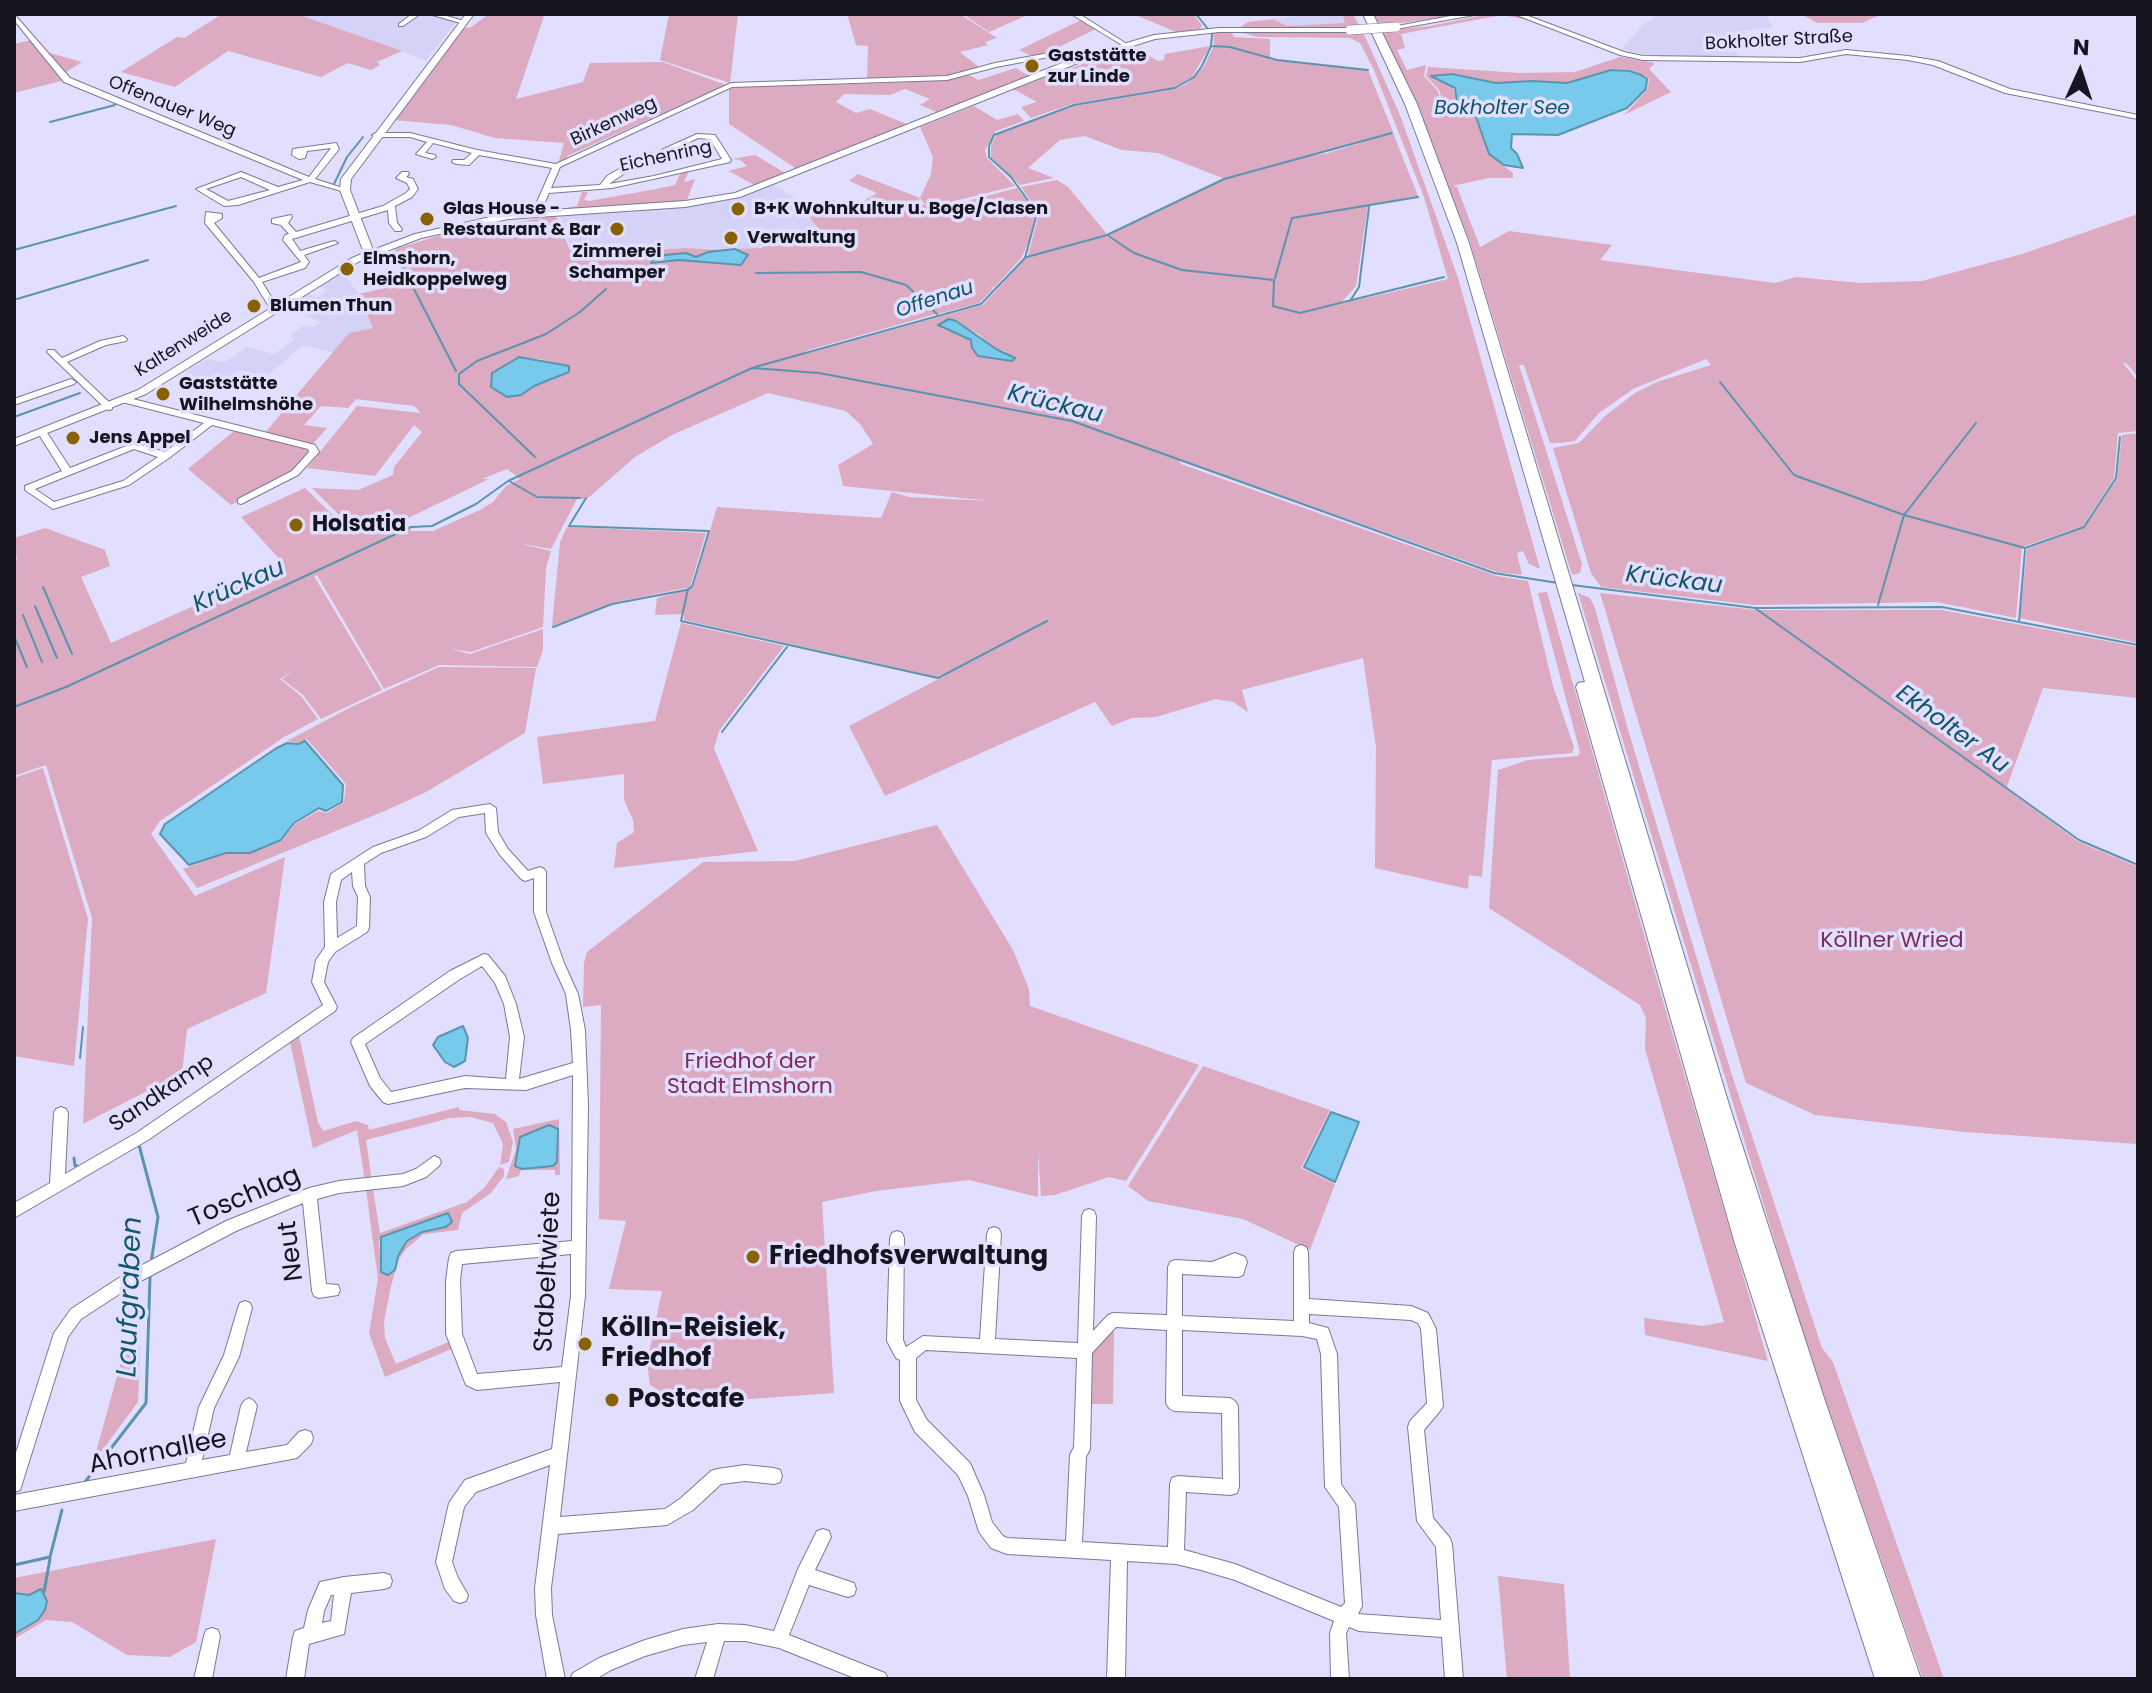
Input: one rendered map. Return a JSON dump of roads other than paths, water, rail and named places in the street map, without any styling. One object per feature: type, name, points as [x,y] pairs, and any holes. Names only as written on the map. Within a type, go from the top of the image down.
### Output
[{"type":"highway","points":[[1358,14],[1402,105],[1430,176],[1554,560]]},
{"type":"highway","points":[[1368,14],[1411,104],[1449,202],[1490,327],[1705,1109],[1800,1416],[1888,1679]]},
{"type":"highway","points":[[1564,598],[1813,1401],[1908,1679]]},
{"type":"main road","points":[[536,213],[685,204],[737,195],[1124,44],[1219,30],[1396,27],[1476,14]]},
{"type":"main road","points":[[374,251],[345,190],[350,170],[467,18]]},
{"type":"main road","name":"Kaltenweide","points":[[14,443],[125,400],[190,365],[301,291],[325,271],[374,251],[444,229],[536,213]]},
{"type":"street","points":[[401,25],[417,14]]},
{"type":"street","points":[[432,14],[467,18]]},
{"type":"street","points":[[1074,14],[1124,44]]},
{"type":"street","name":"Bokholter Straße","points":[[1517,14],[1622,54],[1643,58],[1800,60],[1846,52],[1908,58],[1938,64],[2008,91],[2138,117]]},
{"type":"street","name":"Offenauer Weg","points":[[14,16],[67,80],[310,180],[345,190]]},
{"type":"street","name":"Birkenweg","points":[[536,213],[557,166],[731,85],[947,78],[1054,54],[1075,61]]},
{"type":"street","points":[[432,157],[420,154],[435,125]]},
{"type":"street","points":[[376,135],[429,139],[477,152],[557,166]]},
{"type":"street","name":"Eichenring","points":[[545,191],[603,187],[727,160],[712,137],[697,136],[622,171],[603,187]]},
{"type":"street","points":[[277,190],[241,174],[200,189],[227,204],[277,190],[310,180],[335,149],[333,145],[301,150]]},
{"type":"street","points":[[456,162],[466,163],[477,152]]},
{"type":"street","points":[[257,281],[302,266],[305,262],[287,240],[293,234],[357,219],[391,205],[414,191],[410,181],[400,178],[405,174]]},
{"type":"street","points":[[391,205],[393,223],[398,229]]},
{"type":"street","points":[[209,223],[257,281],[274,308]]},
{"type":"street","points":[[284,223],[293,234]]},
{"type":"street","points":[[298,254],[334,243]]},
{"type":"street","points":[[62,361],[103,343],[123,339]]},
{"type":"street","points":[[51,352],[109,407]]},
{"type":"street","points":[[14,402],[71,382]]},
{"type":"street","name":"Kaltenweide","points":[[125,400],[312,447],[314,452],[295,473],[241,501]]},
{"type":"street","points":[[166,456],[134,446],[28,488],[53,506],[126,483],[166,456],[209,423]]},
{"type":"street","points":[[43,433],[68,472]]},
{"type":"street","name":"Stabeltwiete","points":[[358,863],[377,850],[422,834],[456,813],[490,808],[492,833],[525,876],[540,872],[540,912],[572,994],[579,1067],[578,1296],[543,1588],[544,1615],[556,1679]]},
{"type":"street","points":[[358,863],[359,886],[364,897],[363,928],[331,948],[331,884],[335,877],[358,863]]},
{"type":"street","name":"Sandkamp","points":[[14,1211],[143,1136],[330,1007],[318,982],[322,960],[331,948]]},
{"type":"street","points":[[512,1085],[517,1037],[510,1004],[500,980],[484,959],[455,975],[358,1042],[370,1073],[388,1098],[465,1082],[512,1085],[544,1081],[579,1067]]},
{"type":"street","points":[[57,1186],[61,1113]]},
{"type":"street","name":"Toschlag","points":[[14,1484],[62,1333],[76,1314],[150,1269],[231,1226],[309,1194],[339,1187],[403,1180],[421,1173],[434,1162]]},
{"type":"street","name":"Neut","points":[[309,1194],[319,1291],[333,1290]]},
{"type":"street","points":[[1074,1549],[1078,1455],[1082,1449],[1089,1216]]},
{"type":"street","points":[[987,1346],[994,1234]]},
{"type":"street","points":[[897,1238],[895,1341],[901,1353],[908,1355]]},
{"type":"street","points":[[569,1374],[471,1380],[454,1334],[453,1281],[456,1258],[578,1247]]},
{"type":"street","points":[[1301,1252],[1302,1329]]},
{"type":"street","points":[[1176,1556],[1178,1484],[1231,1487],[1230,1406],[1174,1403],[1175,1267],[1212,1269]]},
{"type":"street","points":[[1302,1306],[1411,1313],[1423,1318],[1428,1329],[1435,1406],[1416,1427],[1425,1521],[1444,1544],[1454,1679]]},
{"type":"street","points":[[192,1470],[207,1407],[231,1357],[245,1308]]},
{"type":"street","points":[[1323,1308],[1323,1333],[1329,1354],[1333,1487],[1347,1504],[1354,1606],[1344,1616],[1338,1633],[1340,1679]]},
{"type":"street","points":[[1323,1333],[1302,1329],[1113,1320],[1084,1351],[923,1343],[908,1355],[908,1401],[921,1426],[964,1469],[989,1534],[1007,1546],[1176,1556],[1235,1572],[1359,1623],[1450,1629]]},
{"type":"street","points":[[236,1462],[249,1406]]},
{"type":"street","name":"Ahornallee","points":[[14,1503],[291,1452],[305,1438]]},
{"type":"street","points":[[460,1595],[451,1583],[444,1562],[457,1503],[471,1486],[559,1454]]},
{"type":"street","points":[[550,1526],[667,1517],[717,1477],[745,1473],[774,1476]]},
{"type":"street","points":[[779,1640],[804,1575],[823,1537]]},
{"type":"street","points":[[1116,1679],[1119,1552]]},
{"type":"street","points":[[804,1575],[848,1589]]},
{"type":"street","points":[[312,1633],[316,1610],[326,1588],[384,1581]]},
{"type":"street","points":[[295,1679],[301,1637],[338,1628],[344,1585]]},
{"type":"street","points":[[704,1679],[718,1632]]},
{"type":"street","points":[[579,1679],[605,1664],[645,1648],[683,1637],[718,1632],[745,1633],[779,1640],[879,1679]]},
{"type":"street","points":[[203,1679],[212,1636]]},
{"type":"water","name":"Bokholter See","points":[[1611,70],[1641,75],[1647,79],[1646,89],[1627,108],[1558,135],[1512,134],[1511,148],[1523,168],[1504,165],[1489,154],[1476,117],[1457,102],[1455,88],[1431,76],[1452,74],[1496,83],[1567,83]]},
{"type":"water","points":[[735,249],[748,255],[741,265],[679,260],[651,263],[655,256],[686,253],[696,257],[708,252]]},
{"type":"water","points":[[949,319],[1015,358],[1012,361],[978,356],[971,340],[938,325]]},
{"type":"water","points":[[519,357],[569,366],[569,372],[534,386],[521,395],[507,397],[491,387],[492,373]]},
{"type":"water","points":[[305,741],[343,785],[342,802],[326,811],[319,808],[294,823],[281,840],[250,853],[226,853],[189,865],[160,834],[165,824],[275,749],[287,743]]},
{"type":"water","points":[[463,1026],[468,1038],[465,1061],[454,1067],[445,1062],[433,1045],[438,1037]]},
{"type":"water","points":[[1331,1112],[1359,1122],[1335,1182],[1304,1167]]},
{"type":"water","points":[[549,1125],[558,1129],[557,1162],[553,1166],[522,1169],[515,1166],[520,1137]]},
{"type":"water","points":[[448,1213],[452,1222],[446,1227],[422,1232],[407,1241],[398,1256],[395,1270],[388,1275],[381,1272],[381,1237]]},
{"type":"water","points":[[41,1589],[47,1601],[45,1610],[38,1620],[14,1634],[14,1593],[29,1595]]},
{"type":"waterway","name":"Offenau","points":[[1196,14],[1208,29]]},
{"type":"waterway","name":"Offenau","points":[[1211,46],[1212,34]]},
{"type":"waterway","name":"Offenau","points":[[755,367],[981,304],[1025,258],[1037,213],[1011,177],[989,157],[989,146],[994,135],[1074,105],[1175,88],[1194,77],[1211,46]]},
{"type":"waterway","points":[[1211,46],[1230,47],[1277,60],[1368,70]]},
{"type":"waterway","points":[[50,122],[115,105]]},
{"type":"waterway","points":[[1107,235],[1224,179],[1392,133]]},
{"type":"waterway","points":[[334,184],[347,157],[363,137]]},
{"type":"waterway","points":[[1275,278],[1292,218],[1418,197]]},
{"type":"waterway","points":[[14,250],[176,206]]},
{"type":"waterway","points":[[1350,300],[1359,287],[1369,207]]},
{"type":"waterway","points":[[1027,257],[1107,235]]},
{"type":"waterway","points":[[1107,235],[1134,253],[1182,270],[1274,280],[1273,306],[1300,313],[1350,300]]},
{"type":"waterway","points":[[395,252],[456,371]]},
{"type":"waterway","points":[[17,299],[148,260]]},
{"type":"waterway","points":[[756,273],[861,272],[906,285],[937,314]]},
{"type":"waterway","points":[[1350,300],[1444,277]]},
{"type":"waterway","points":[[535,457],[459,384],[459,374],[477,361],[546,334],[580,312],[606,289]]},
{"type":"waterway","name":"Krückau","points":[[14,707],[66,687],[411,527],[432,526],[476,504],[508,481],[752,368],[819,373],[1072,421],[1494,573],[1558,583]]},
{"type":"waterway","points":[[1720,382],[1794,475],[1904,515]]},
{"type":"waterway","points":[[14,417],[80,393]]},
{"type":"waterway","points":[[1904,515],[1976,423]]},
{"type":"waterway","points":[[1904,515],[2025,548],[2084,527],[2116,478],[2120,437]]},
{"type":"waterway","points":[[509,481],[537,497],[580,498]]},
{"type":"waterway","points":[[586,498],[569,526],[709,531],[692,587],[688,589],[681,621],[938,678],[1047,621]]},
{"type":"waterway","points":[[1878,605],[1904,515]]},
{"type":"waterway","points":[[2019,622],[2025,550]]},
{"type":"waterway","name":"Krückau","points":[[1572,585],[1755,608]]},
{"type":"waterway","points":[[43,587],[72,654]]},
{"type":"waterway","points":[[553,627],[612,604],[686,590]]},
{"type":"waterway","points":[[35,606],[57,658]]},
{"type":"waterway","name":"Krückau","points":[[1755,608],[1942,607],[2019,622]]},
{"type":"waterway","name":"Ekholter Au","points":[[1755,608],[2079,840],[2138,865]]},
{"type":"waterway","points":[[23,615],[42,662]]},
{"type":"waterway","name":"Krückau","points":[[2019,622],[2138,645]]},
{"type":"waterway","points":[[14,636],[27,667]]},
{"type":"waterway","points":[[722,732],[787,647]]},
{"type":"waterway","name":"Laufgraben","points":[[80,1058],[83,1027]]},
{"type":"waterway","name":"Laufgraben","points":[[139,1145],[158,1217],[151,1263]]},
{"type":"waterway","name":"Laufgraben","points":[[74,1158],[75,1166],[78,1166]]},
{"type":"waterway","name":"Laufgraben","points":[[85,1482],[146,1403],[150,1277]]},
{"type":"waterway","name":"Laufgraben","points":[[14,1565],[50,1557],[62,1510]]},
{"type":"waterway","points":[[44,1592],[50,1559]]},
{"type":"place","name":"Gaststätte zur Linde","points":[[1032,66]]},
{"type":"place","name":"B+K Wohnkultur u. Boge/Clasen","points":[[738,209]]},
{"type":"place","name":"Glas House - Restaurant & Bar","points":[[427,219]]},
{"type":"place","name":"Zimmerei Schamper","points":[[617,229]]},
{"type":"place","name":"Verwaltung","points":[[731,238]]},
{"type":"place","name":"Elmshorn, Heidkoppelweg","points":[[347,269]]},
{"type":"place","name":"Blumen Thun","points":[[254,306]]},
{"type":"place","name":"Gaststätte Wilhelmshöhe","points":[[163,394]]},
{"type":"place","name":"Jens Appel","points":[[73,438]]},
{"type":"place","name":"Holsatia","points":[[296,525]]},
{"type":"place","name":"Friedhofsverwaltung","points":[[753,1257]]},
{"type":"place","name":"Kölln-Reisiek, Friedhof","points":[[585,1344]]},
{"type":"place","name":"Postcafe","points":[[612,1400]]},
{"type":"park label","name":"Köllner Wried","points":[[1892,941]]},
{"type":"park label","name":"Friedhof der Stadt Elmshorn","points":[[750,1074]]}]
